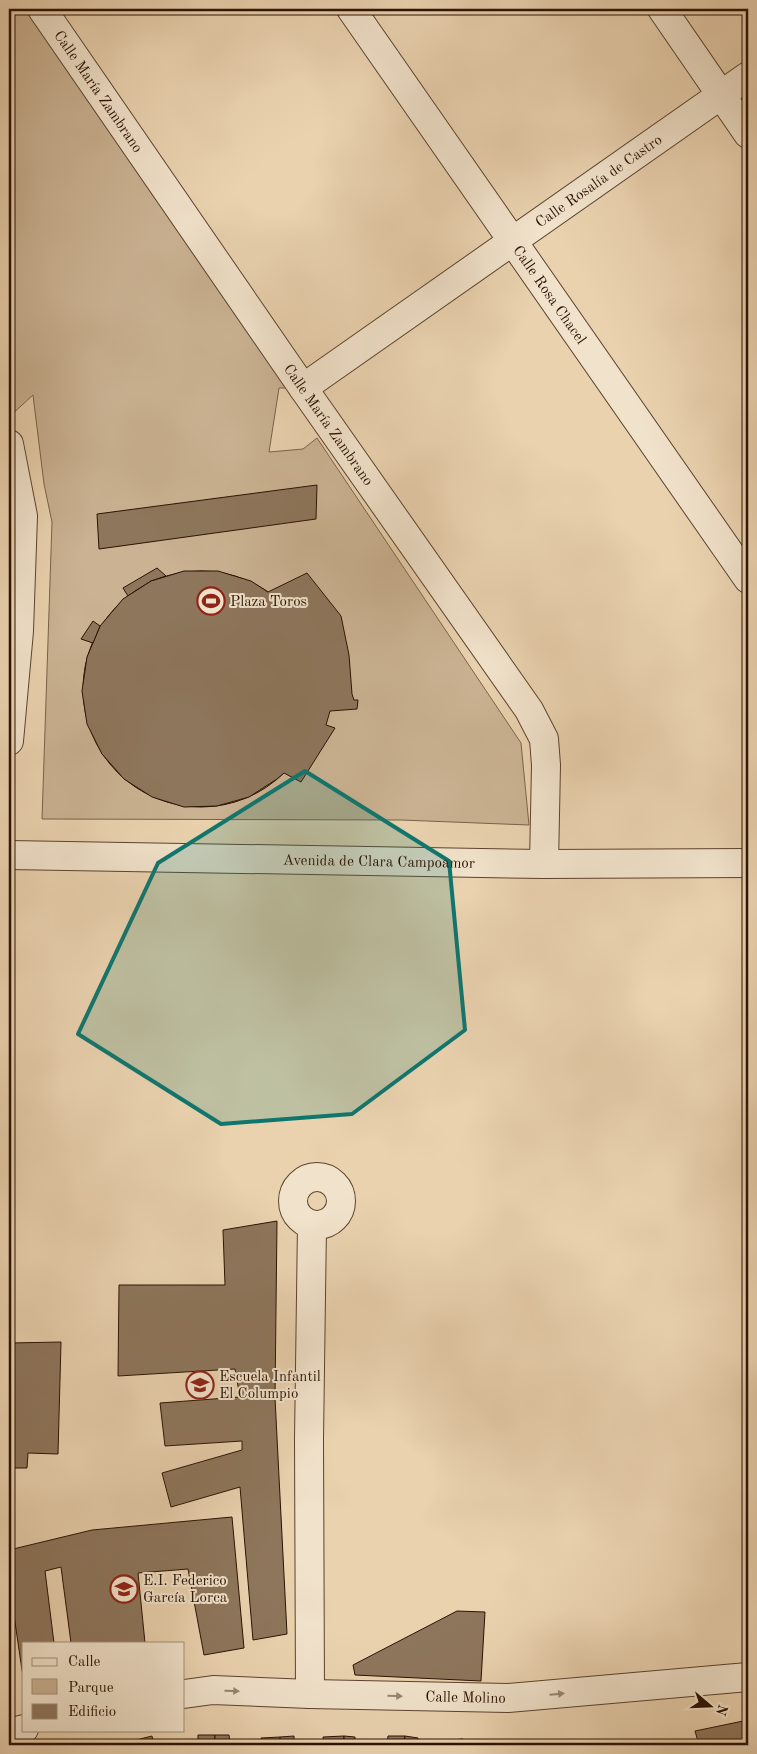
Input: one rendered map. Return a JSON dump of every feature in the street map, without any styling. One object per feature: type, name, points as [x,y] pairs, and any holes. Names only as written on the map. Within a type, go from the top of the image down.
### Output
[{"type":"street","name":"Calle María Zambrano","points":[[42,9],[303,388],[529,710],[544,739],[546,765],[544,864]]},
{"type":"street","name":"Calle Rosa Chacel","points":[[351,9],[748,579]]},
{"type":"street","points":[[662,9],[748,134]]},
{"type":"street","name":"Calle Rosalía de Castro","points":[[303,388],[748,76]]},
{"type":"street","points":[[9,444],[23,516],[19,631],[9,741]]},
{"type":"street","name":"Avenida de Clara Campoamor","points":[[9,855],[544,864],[748,864]]},
{"type":"street","points":[[310,1694],[309,1430],[312,1225]]},
{"type":"street","name":"Calle Molino","points":[[185,1694],[212,1690],[508,1698],[748,1677]]},
{"type":"street","points":[[9,1732],[22,1729]]},
{"type":"highlighted area","points":[[305,771],[449,861],[465,1030],[352,1114],[221,1124],[78,1034],[158,863]]},
{"type":"green space","points":[[9,9],[43,9],[303,388],[279,388],[269,452],[303,449],[317,438],[521,743],[529,825],[401,820],[42,819],[52,522],[44,484],[33,395],[9,417]]},
{"type":"building","points":[[317,485],[316,519],[99,549],[97,514]]},
{"type":"building","points":[[157,568],[166,576],[151,581],[128,596],[123,588]]},
{"type":"building","points":[[184,571],[218,571],[251,581],[268,592],[307,573],[341,616],[349,655],[352,694],[354,700],[358,700],[357,709],[330,711],[326,725],[335,728],[301,782],[284,773],[249,797],[217,806],[184,807],[152,797],[124,779],[102,754],[87,724],[82,691],[87,657],[100,626],[123,599],[151,581]]},
{"type":"building","points":[[201,571],[224,573],[257,585],[276,598],[292,614],[305,633],[314,655],[319,689],[317,712],[305,745],[292,764],[276,780],[257,793],[235,802],[201,807],[178,805],[145,793],[126,780],[110,764],[97,745],[88,723],[83,689],[85,666],[97,633],[110,614],[126,598],[145,585],[167,576]]},
{"type":"building","points":[[93,621],[100,626],[93,643],[81,639]]},
{"type":"building","points":[[277,1221],[275,1398],[287,1634],[253,1640],[240,1487],[171,1507],[162,1473],[242,1450],[242,1441],[165,1446],[160,1403],[240,1397],[235,1369],[118,1376],[119,1285],[225,1285],[223,1230]]},
{"type":"building","points":[[61,1342],[58,1454],[28,1453],[27,1468],[9,1468],[9,1343]]},
{"type":"building","name":"E.I. Federico García Lorca","points":[[232,1517],[244,1648],[204,1655],[188,1569],[138,1573],[145,1642],[71,1642],[61,1567],[45,1571],[54,1642],[22,1642],[22,1670],[9,1581],[9,1550],[92,1530]]},
{"type":"building","points":[[457,1611],[485,1612],[481,1681],[355,1675],[353,1665]]},
{"type":"building","points":[[748,1720],[748,1745],[699,1745],[695,1731]]},
{"type":"building","points":[[198,1735],[215,1735],[215,1745],[183,1745],[183,1742],[198,1741]]},
{"type":"building","points":[[215,1735],[229,1735],[230,1742],[245,1742],[245,1745],[215,1745]]},
{"type":"building","points":[[152,1736],[154,1745],[138,1745],[136,1740]]},
{"type":"building","points":[[294,1736],[294,1742],[309,1742],[309,1745],[279,1745],[280,1737]]},
{"type":"building","points":[[344,1736],[344,1745],[309,1745],[309,1742],[324,1742],[323,1737]]},
{"type":"building","points":[[344,1736],[355,1737],[355,1744],[371,1745],[344,1745]]},
{"type":"building","points":[[388,1736],[405,1736],[404,1745],[371,1745],[387,1744]]},
{"type":"building","points":[[405,1736],[418,1738],[418,1744],[430,1745],[404,1745]]},
{"type":"building","points":[[280,1737],[279,1745],[245,1745],[245,1742],[262,1743],[261,1738]]},
{"type":"building","points":[[463,1739],[465,1745],[451,1745],[451,1740]]},
{"type":"building","points":[[136,1740],[138,1745],[124,1745]]},
{"type":"building","points":[[169,1741],[170,1745],[154,1745]]},
{"type":"place","name":"Plaza Toros","points":[[211,601]]},
{"type":"place","name":"Escuela Infantil El Columpio","points":[[200,1385]]},
{"type":"place","name":"E.I. Federico García Lorca","points":[[124,1589]]}]
